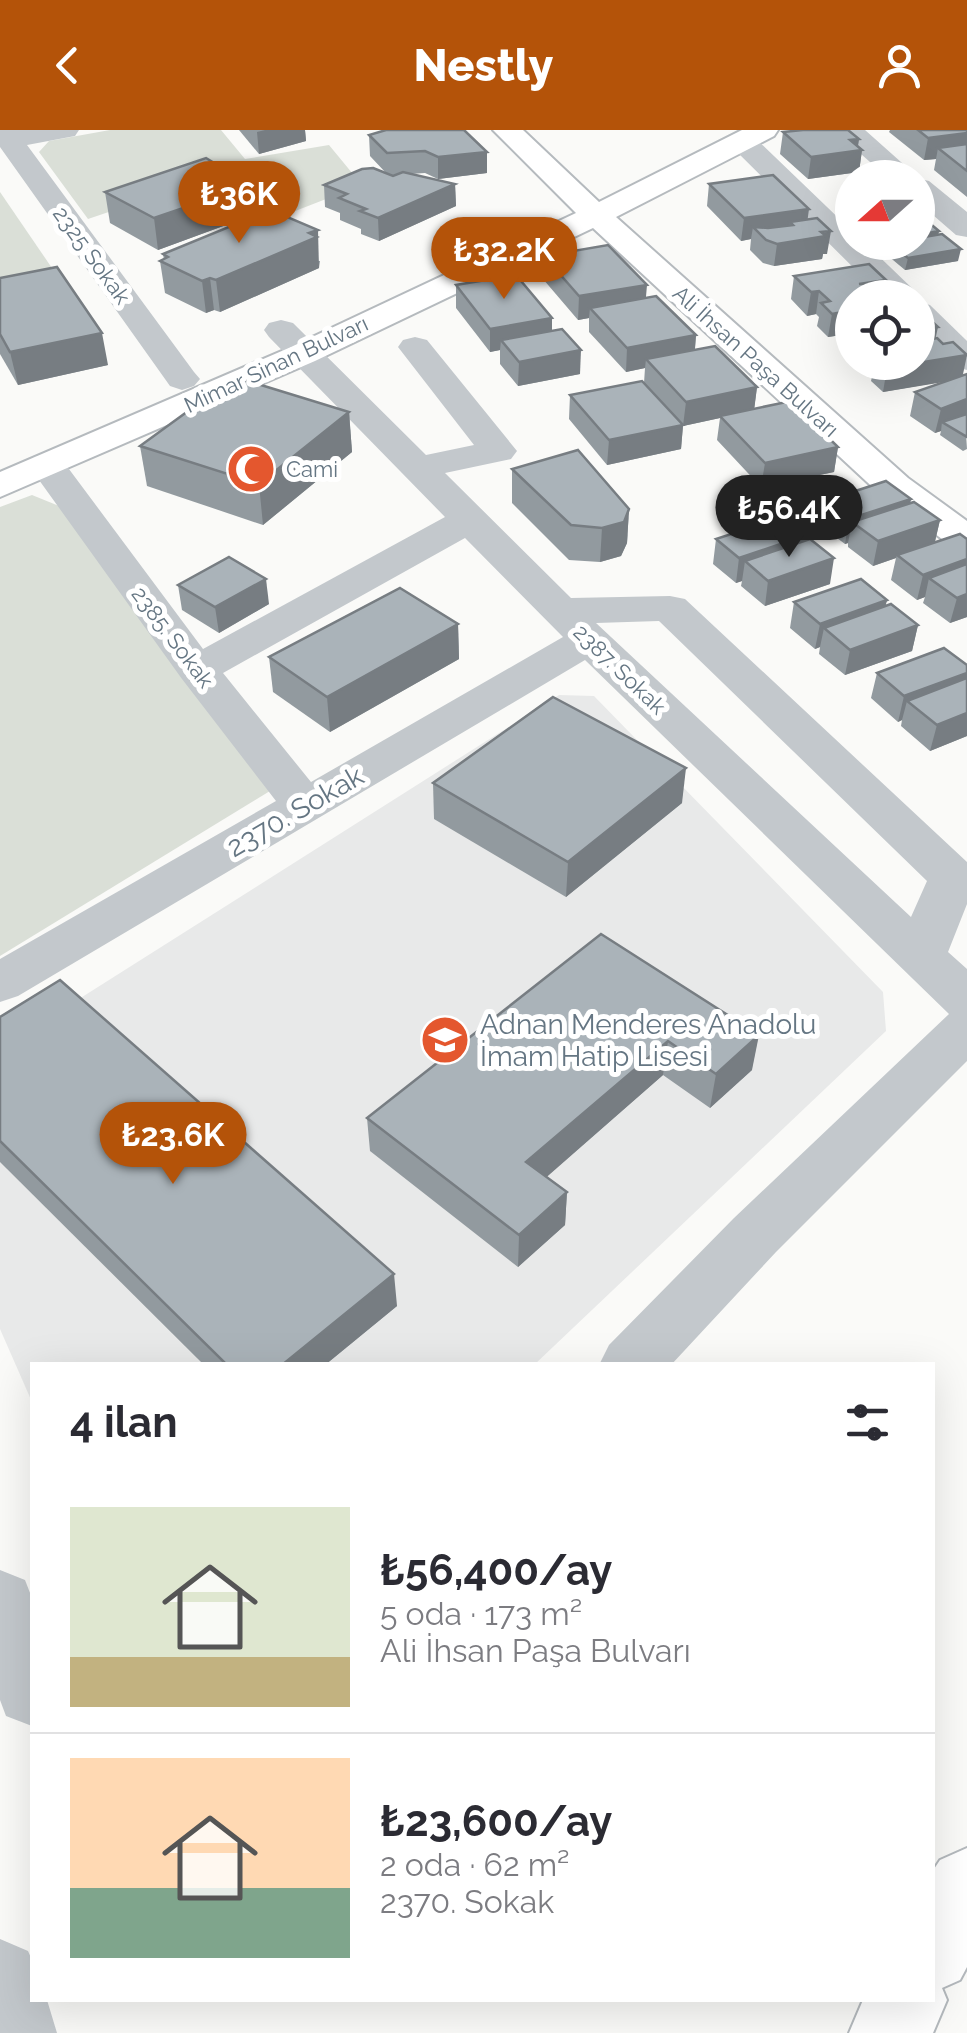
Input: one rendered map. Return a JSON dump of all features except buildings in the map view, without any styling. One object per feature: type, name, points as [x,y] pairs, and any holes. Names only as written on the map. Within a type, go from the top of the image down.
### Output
[{"type":"main road","name":"Ali İhsan Paşa Bulvarı","points":[[508,130],[894,486],[967,539]]},
{"type":"main road","name":"Mimar Sinan Bulvarı","points":[[0,486],[619,187],[753,136]]},
{"type":"main road","points":[[619,187],[659,225]]},
{"type":"main road","name":"Ali İhsan Paşa Bulvarı","points":[[686,252],[810,373],[923,469],[967,499]]},
{"type":"main road","name":"Mimar Sinan Bulvarı","points":[[0,450],[182,379],[292,342]]},
{"type":"main road","points":[[935,1946],[967,1887]]},
{"type":"main road","points":[[890,2033],[906,2002]]},
{"type":"street","points":[[5,135],[65,130]]},
{"type":"street","points":[[848,130],[884,160]]},
{"type":"street","name":"2325 Sokak","points":[[5,135],[182,379]]},
{"type":"street","points":[[753,136],[886,280]]},
{"type":"street","points":[[935,198],[960,215]]},
{"type":"street","points":[[935,329],[967,360]]},
{"type":"street","name":"2387. Sokak","points":[[292,342],[575,625],[967,1000]]},
{"type":"street","points":[[416,348],[498,451],[417,468]]},
{"type":"street","name":"2385. Sokak","points":[[47,466],[197,670],[304,805]]},
{"type":"street","points":[[197,670],[469,520]]},
{"type":"street","points":[[575,625],[670,608],[953,877],[920,956]]},
{"type":"street","name":"2370. Sokak","points":[[0,983],[304,805],[575,625]]},
{"type":"street","points":[[634,1362],[755,1235],[967,1028]]},
{"type":"street","points":[[0,1604],[30,1685]]},
{"type":"shaded area","points":[[110,130],[221,130],[245,159],[329,145],[362,185],[285,215],[224,173],[88,219],[39,152],[49,141]]},
{"type":"shaded area","points":[[0,192],[54,271],[0,297]]},
{"type":"shaded area","points":[[32,495],[64,508],[270,791],[0,956],[0,507]]},
{"type":"shaded area","name":"Adnan Menderes Anadolu İmam Hatip Lisesi","points":[[559,695],[594,696],[883,992],[886,1031],[537,1362],[30,1362],[30,1397],[0,1329],[0,1049]]},
{"type":"place","name":"Cami","points":[[251,469]]},
{"type":"place","name":"Adnan Menderes Anadolu İmam Hatip Lisesi","points":[[445,1040]]}]
